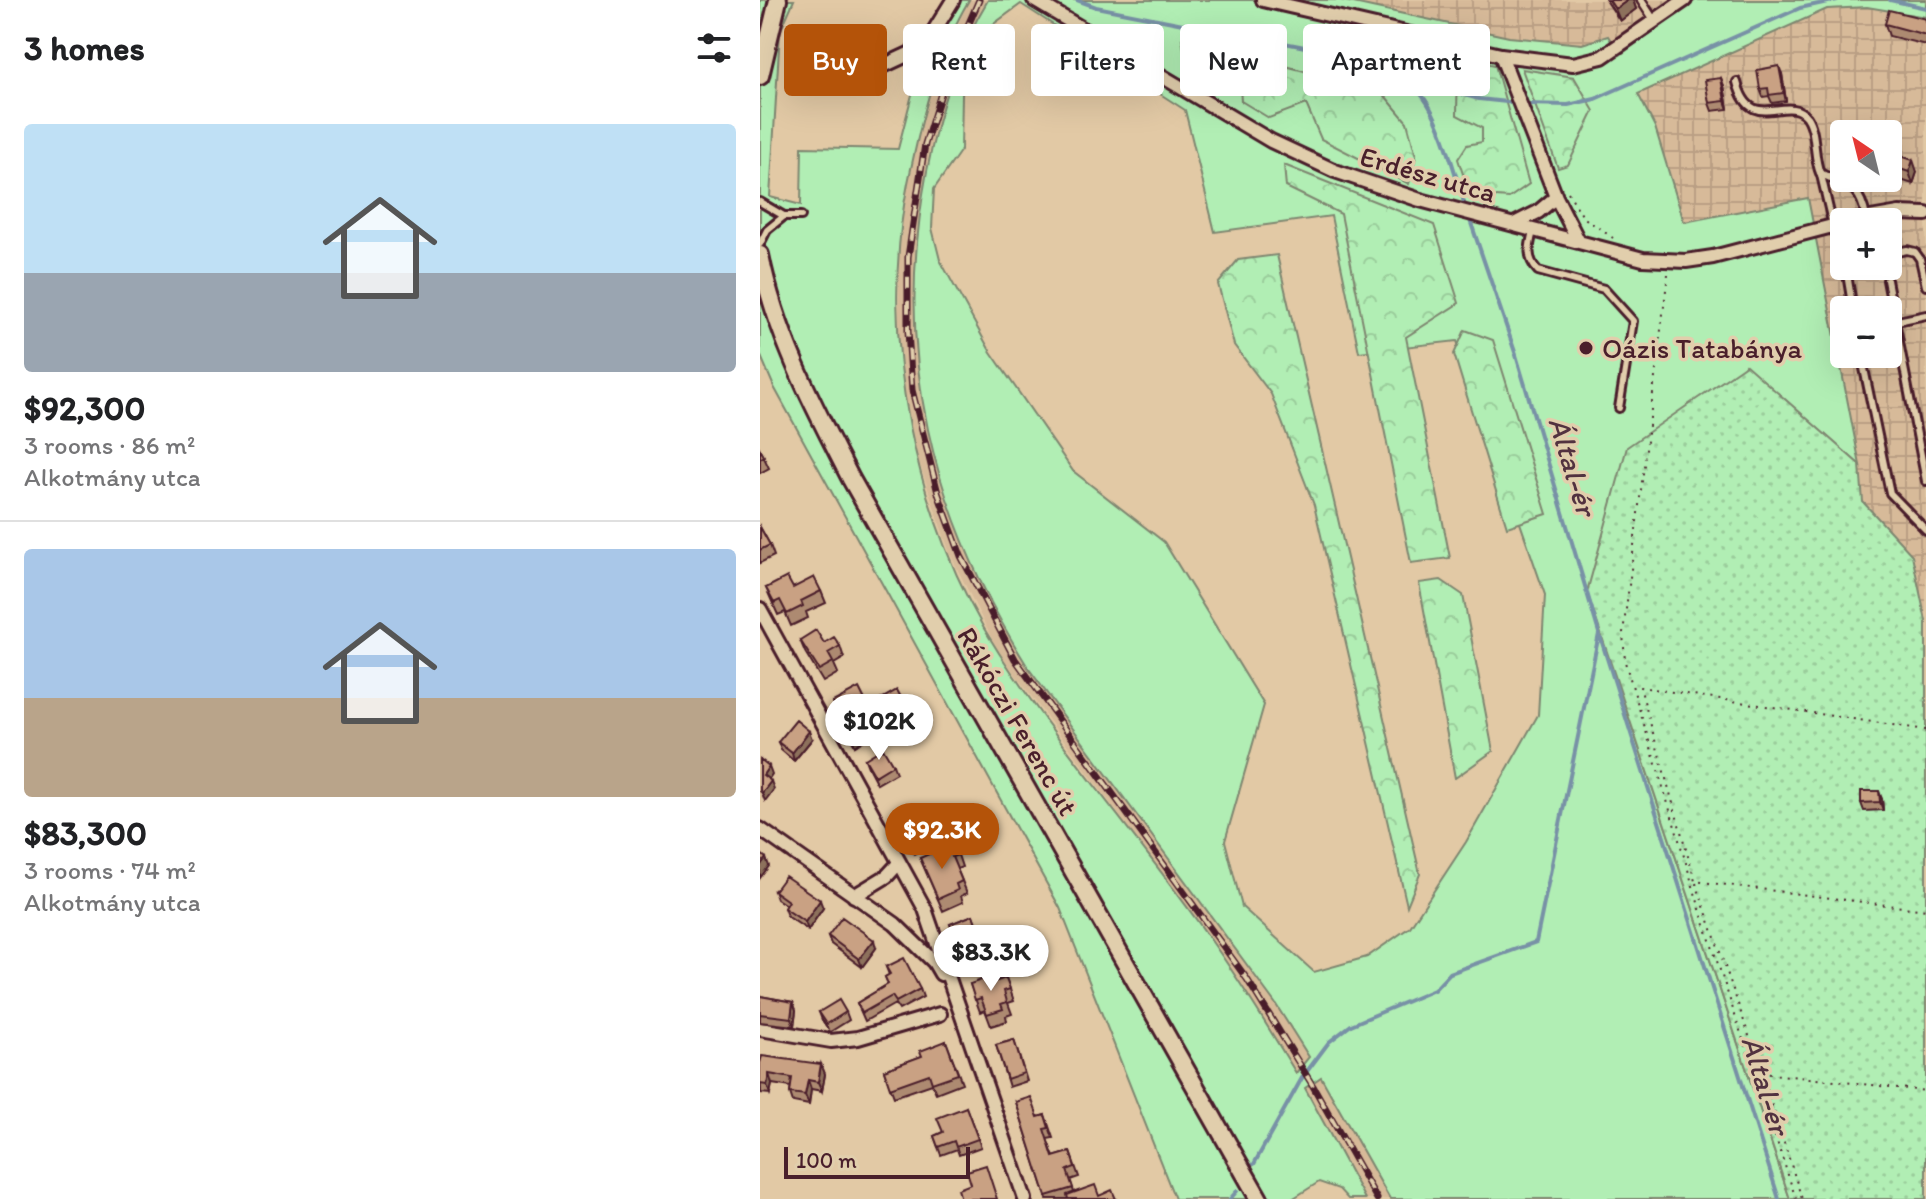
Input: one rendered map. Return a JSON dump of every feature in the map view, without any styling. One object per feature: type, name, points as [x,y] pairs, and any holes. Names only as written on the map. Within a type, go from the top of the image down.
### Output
[{"type":"main road","points":[[760,76],[778,0]]},
{"type":"main road","name":"Rákóczi Ferenc út","points":[[760,255],[768,293],[783,337],[846,470],[1259,1199]]},
{"type":"street","points":[[887,64],[924,47],[953,0]]},
{"type":"street","name":"Erdész utca","points":[[1034,0],[1271,141],[1335,171],[1420,200],[1643,259],[1670,261],[1713,257],[1830,226]]},
{"type":"street","points":[[1263,0],[1542,62],[1590,62],[1602,57],[1685,0]]},
{"type":"street","points":[[1501,55],[1562,195],[1579,242]]},
{"type":"street","points":[[1514,224],[1562,195]]},
{"type":"street","name":"Erdész utca","points":[[1902,213],[1926,214]]},
{"type":"street","points":[[760,609],[930,921],[952,994],[1025,1199]]},
{"type":"street","points":[[760,829],[895,924],[934,962],[952,994]]},
{"type":"street","points":[[854,896],[887,876],[899,863]]},
{"type":"street","points":[[760,1029],[831,1041],[858,1038],[940,1014]]},
{"type":"lane","points":[[1641,0],[1655,22]]},
{"type":"lane","points":[[1737,82],[1741,98],[1750,107],[1763,112],[1796,110],[1806,115],[1820,173],[1835,208]]},
{"type":"lane","points":[[1820,173],[1857,190],[1864,208]]},
{"type":"lane","points":[[760,202],[784,216],[801,216]]},
{"type":"lane","points":[[760,244],[767,230],[784,216]]},
{"type":"lane","points":[[1534,229],[1529,249],[1530,263],[1538,271],[1604,289],[1633,321],[1619,408]]},
{"type":"lane","points":[[1902,251],[1915,252],[1920,259],[1926,286]]},
{"type":"lane","points":[[1887,280],[1889,296]]},
{"type":"lane","points":[[1902,320],[1926,315]]},
{"type":"lane","points":[[1864,368],[1890,493],[1926,530]]},
{"type":"lane","points":[[1902,368],[1926,481]]},
{"type":"path","points":[[1562,195],[1583,217],[1616,241]]},
{"type":"path","points":[[1670,261],[1623,633],[1625,662],[1703,919],[1796,1199]]},
{"type":"path","points":[[1802,1199],[1695,881],[1640,687],[1926,730]]},
{"type":"path","points":[[1695,881],[1926,910]]},
{"type":"path","points":[[1762,1073],[1926,1091]]},
{"type":"shaded area","points":[[969,0],[988,0],[976,24],[958,24]]},
{"type":"shaded area","points":[[1340,0],[1696,0],[1619,55],[1608,36],[1582,44],[1509,37],[1490,33],[1490,24],[1450,24]]},
{"type":"shaded area","points":[[1867,7],[1926,17],[1926,621],[1912,555],[1863,502],[1860,465],[1841,368],[1902,368],[1902,296],[1830,296],[1830,312],[1808,199],[1683,222],[1655,127],[1638,94],[1827,9]]},
{"type":"shaded area","points":[[929,96],[957,96],[916,252],[915,328],[921,400],[987,598],[1029,669],[1275,1003],[1309,1057],[1296,1074],[1215,945],[998,651],[950,554],[915,450],[901,381],[899,249],[917,140]]},
{"type":"shaded area","points":[[1321,1076],[1390,1199],[1365,1199],[1305,1088]]},
{"type":"green space","points":[[760,0],[794,0],[780,32],[770,197],[801,205],[802,147],[898,149],[912,96],[929,96],[908,183],[900,242],[897,303],[901,364],[910,426],[925,487],[945,546],[969,601],[1024,691],[1215,946],[1296,1073],[1309,1057],[1275,1003],[1029,669],[995,610],[967,551],[944,491],[928,430],[918,368],[914,304],[917,239],[927,171],[946,96],[962,96],[961,150],[934,189],[932,228],[940,260],[989,349],[1073,471],[1164,542],[1264,705],[1225,841],[1242,907],[1314,972],[1367,957],[1410,927],[1466,842],[1538,715],[1545,595],[1457,341],[1359,352],[1331,216],[1215,232],[1185,110],[1163,96],[1164,24],[1052,24],[1021,4],[994,24],[975,24],[988,0],[1340,0],[1450,24],[1303,24],[1303,96],[1490,96],[1490,33],[1582,44],[1608,36],[1620,55],[1696,0],[1926,0],[1926,17],[1867,7],[1827,9],[1638,94],[1655,127],[1684,222],[1808,198],[1830,311],[1830,368],[1841,368],[1860,465],[1745,365],[1587,592],[1790,1199],[1390,1199],[1321,1077],[1305,1088],[1365,1199],[1348,1199],[1339,1189],[1319,1182],[1292,1199],[1175,1199],[1060,908],[774,387],[760,354]]},
{"type":"green space","points":[[952,0],[969,0],[956,24],[941,24]]},
{"type":"green space","points":[[1490,64],[1495,65],[1529,184],[1509,198],[1470,195],[1458,159],[1467,145],[1482,142],[1482,128],[1457,115],[1457,96],[1490,96]]},
{"type":"green space","points":[[1287,66],[1303,71],[1303,96],[1385,96],[1407,122],[1416,156],[1409,184],[1321,139],[1306,104],[1269,118],[1241,101],[1241,96],[1287,96]]},
{"type":"green space","points":[[1522,69],[1574,77],[1594,111],[1568,165],[1558,168]]},
{"type":"green space","points":[[1284,165],[1434,225],[1459,303],[1406,337],[1450,558],[1411,563],[1341,214],[1286,187]]},
{"type":"green space","points":[[1277,255],[1420,874],[1407,906],[1314,505],[1271,394],[1234,345],[1218,284],[1238,260]]},
{"type":"green space","points":[[1465,330],[1493,340],[1547,514],[1507,527],[1454,354]]},
{"type":"green space","points":[[1746,365],[1860,465],[1863,502],[1912,555],[1926,621],[1926,1199],[1790,1199],[1587,592],[1627,447]]},
{"type":"green space","points":[[1441,580],[1463,595],[1493,751],[1455,778],[1419,583]]},
{"type":"building","points":[[1609,0],[1628,0],[1615,9]]},
{"type":"building","points":[[1889,10],[1926,19],[1926,35],[1885,24]]},
{"type":"building","points":[[1779,66],[1784,93],[1769,95],[1768,88],[1760,89],[1757,70]]},
{"type":"building","points":[[1721,78],[1725,101],[1709,103],[1705,80]]},
{"type":"building","points":[[1902,156],[1913,160],[1909,172],[1902,170]]},
{"type":"building","points":[[760,527],[770,545],[760,550]]},
{"type":"building","points":[[787,577],[793,588],[814,577],[821,591],[801,601],[803,606],[787,614],[780,600],[774,603],[766,588]]},
{"type":"building","points":[[816,630],[824,643],[834,637],[840,646],[828,653],[833,662],[819,670],[800,640]]},
{"type":"building","points":[[859,688],[867,704],[870,702],[871,705],[897,690],[903,701],[851,735],[833,702]]},
{"type":"building","points":[[796,720],[809,731],[792,753],[778,742]]},
{"type":"building","points":[[883,748],[893,765],[875,776],[865,759]]},
{"type":"building","points":[[760,759],[769,766],[763,775],[771,781],[762,793],[760,791]]},
{"type":"building","points":[[1861,791],[1879,791],[1880,802],[1861,803]]},
{"type":"building","points":[[911,807],[927,837],[911,846],[895,816]]},
{"type":"building","points":[[953,843],[958,855],[952,857],[962,881],[956,884],[958,890],[938,899],[920,858]]},
{"type":"building","points":[[785,876],[820,900],[805,922],[784,908],[788,901],[774,891]]},
{"type":"building","points":[[973,915],[986,950],[963,958],[950,924]]},
{"type":"building","points":[[842,917],[874,940],[859,959],[828,936]]},
{"type":"building","points":[[904,958],[920,989],[896,1002],[892,996],[862,1013],[857,1003],[888,984],[885,977],[890,974],[886,967]]},
{"type":"building","points":[[995,975],[997,981],[1006,978],[1010,989],[1004,991],[1007,1002],[1001,1004],[1003,1009],[987,1014],[981,998],[975,1000],[970,984]]},
{"type":"building","points":[[760,996],[793,1002],[791,1018],[760,1014]]},
{"type":"building","points":[[839,1000],[846,1012],[827,1024],[819,1012]]},
{"type":"building","points":[[1014,1040],[1024,1073],[1007,1079],[996,1045]]},
{"type":"building","points":[[946,1041],[958,1074],[932,1083],[929,1074],[890,1088],[884,1070],[922,1056],[920,1051]]},
{"type":"building","points":[[762,1056],[821,1064],[818,1082],[808,1080],[805,1095],[790,1093],[792,1078],[769,1074],[767,1085],[760,1084]]},
{"type":"building","points":[[1031,1097],[1038,1117],[1045,1115],[1049,1128],[1044,1129],[1053,1157],[1070,1152],[1075,1167],[1067,1170],[1073,1188],[1046,1196],[1016,1102]]},
{"type":"building","points":[[966,1107],[978,1139],[956,1147],[954,1141],[938,1147],[934,1136],[943,1132],[937,1118]]},
{"type":"building","points":[[986,1165],[997,1199],[961,1199],[958,1189],[971,1184],[967,1171]]},
{"type":"building","points":[[1095,1185],[1099,1196],[1112,1190],[1116,1199],[1068,1199],[1067,1195]]},
{"type":"waterway","name":"Által-ér","points":[[1077,0],[1096,7],[1331,53],[1402,79],[1418,91],[1433,114],[1466,209]]},
{"type":"waterway","points":[[1525,104],[1568,105],[1595,99],[1800,8],[1837,0]]},
{"type":"waterway","points":[[1890,0],[1926,8]]},
{"type":"waterway","points":[[1468,96],[1516,103]]},
{"type":"waterway","name":"Által-ér","points":[[1469,217],[1516,355],[1599,633],[1779,1199]]},
{"type":"waterway","points":[[1254,1164],[1302,1078],[1329,1042],[1351,1025],[1434,990],[1450,973],[1536,942],[1599,634]]},
{"type":"waterway","points":[[1230,1199],[1237,1191]]},
{"type":"railway","points":[[979,0],[947,74],[925,144],[908,257],[912,390],[938,493],[961,556],[1015,659],[1247,979],[1377,1199]]},
{"type":"place","name":"Oázis Tatabánya","points":[[1586,348]]}]
